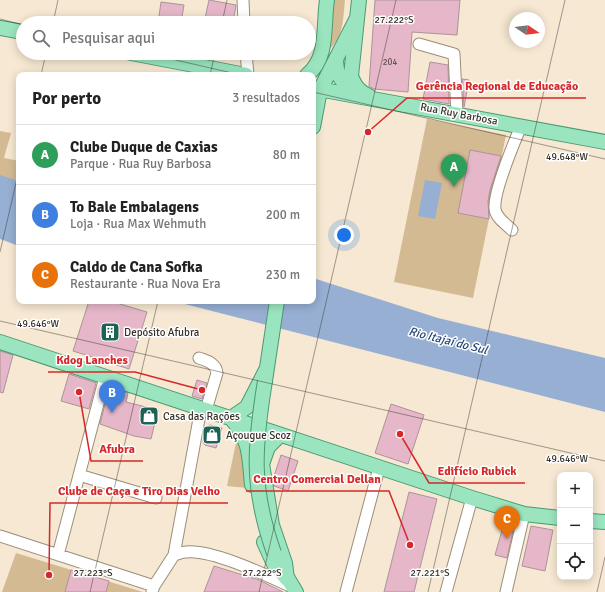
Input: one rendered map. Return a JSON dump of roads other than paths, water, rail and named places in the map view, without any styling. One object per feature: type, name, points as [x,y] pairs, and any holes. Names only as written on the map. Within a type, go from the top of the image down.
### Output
[{"type":"main road","points":[[311,72],[315,69],[320,58],[327,0]]},
{"type":"main road","points":[[359,0],[351,76],[354,85],[368,95]]},
{"type":"main road","points":[[317,89],[336,59],[358,18]]},
{"type":"main road","points":[[0,28],[16,31]]},
{"type":"main road","points":[[336,59],[336,69],[342,82],[350,88],[368,95]]},
{"type":"main road","points":[[168,60],[231,72]]},
{"type":"main road","name":"Rua Ruy Barbosa","points":[[317,89],[368,95],[457,114],[605,142]]},
{"type":"main road","points":[[271,554],[256,481],[257,434],[277,304]]},
{"type":"main road","points":[[0,342],[472,498],[524,514],[557,518]]},
{"type":"main road","points":[[231,418],[247,407],[261,378],[267,371]]},
{"type":"main road","points":[[231,418],[242,432],[248,449],[254,507],[271,554],[292,586]]},
{"type":"main road","points":[[280,435],[268,447],[262,464],[272,525],[292,586]]},
{"type":"main road","points":[[248,449],[262,464]]},
{"type":"main road","points":[[254,507],[265,483]]},
{"type":"main road","points":[[593,521],[605,522]]},
{"type":"street","points":[[243,0],[244,16]]},
{"type":"street","points":[[419,44],[454,54],[457,114]]},
{"type":"street","points":[[246,60],[247,72]]},
{"type":"street","points":[[512,230],[499,218],[495,209],[496,196],[521,126]]},
{"type":"street","points":[[0,536],[153,589],[174,555],[203,409],[216,373],[216,369],[213,364],[199,358]]},
{"type":"street","points":[[58,555],[105,377]]},
{"type":"street","points":[[346,592],[379,468]]},
{"type":"street","points":[[79,475],[156,498]]},
{"type":"street","points":[[446,592],[472,498]]},
{"type":"street","points":[[506,592],[524,514]]},
{"type":"street","points":[[174,555],[186,552],[207,554],[256,570],[292,586]]},
{"type":"street","points":[[256,570],[265,563],[271,554]]},
{"type":"water","points":[[0,175],[16,180],[16,245],[0,239]]},
{"type":"water","points":[[425,180],[442,183],[435,219],[418,216]]},
{"type":"water","name":"Rio Itajaí do Sul","points":[[316,279],[438,318],[605,358],[605,412],[185,304],[316,304]]},
{"type":"place","name":"Gerência Regional de Educação","points":[[368,132]]},
{"type":"place","name":"Clube Duque de Caxias","points":[[454,187]]},
{"type":"place","name":"Depósito Afubra","points":[[110,332]]},
{"type":"place","name":"Kdog Lanches","points":[[202,390]]},
{"type":"place","name":"Afubra","points":[[79,392]]},
{"type":"place","name":"To Bale Embalagens","points":[[112,413]]},
{"type":"place","name":"Casa das Rações","points":[[149,416]]},
{"type":"place","name":"Edifício Rubick","points":[[400,434]]},
{"type":"place","name":"Açougue Scoz","points":[[212,435]]},
{"type":"place","name":"Caldo de Cana Sofka","points":[[507,539]]},
{"type":"place","name":"Centro Comercial Dellan","points":[[410,545]]},
{"type":"place","name":"Clube de Caça e Tiro Dias Velho","points":[[49,575]]}]
